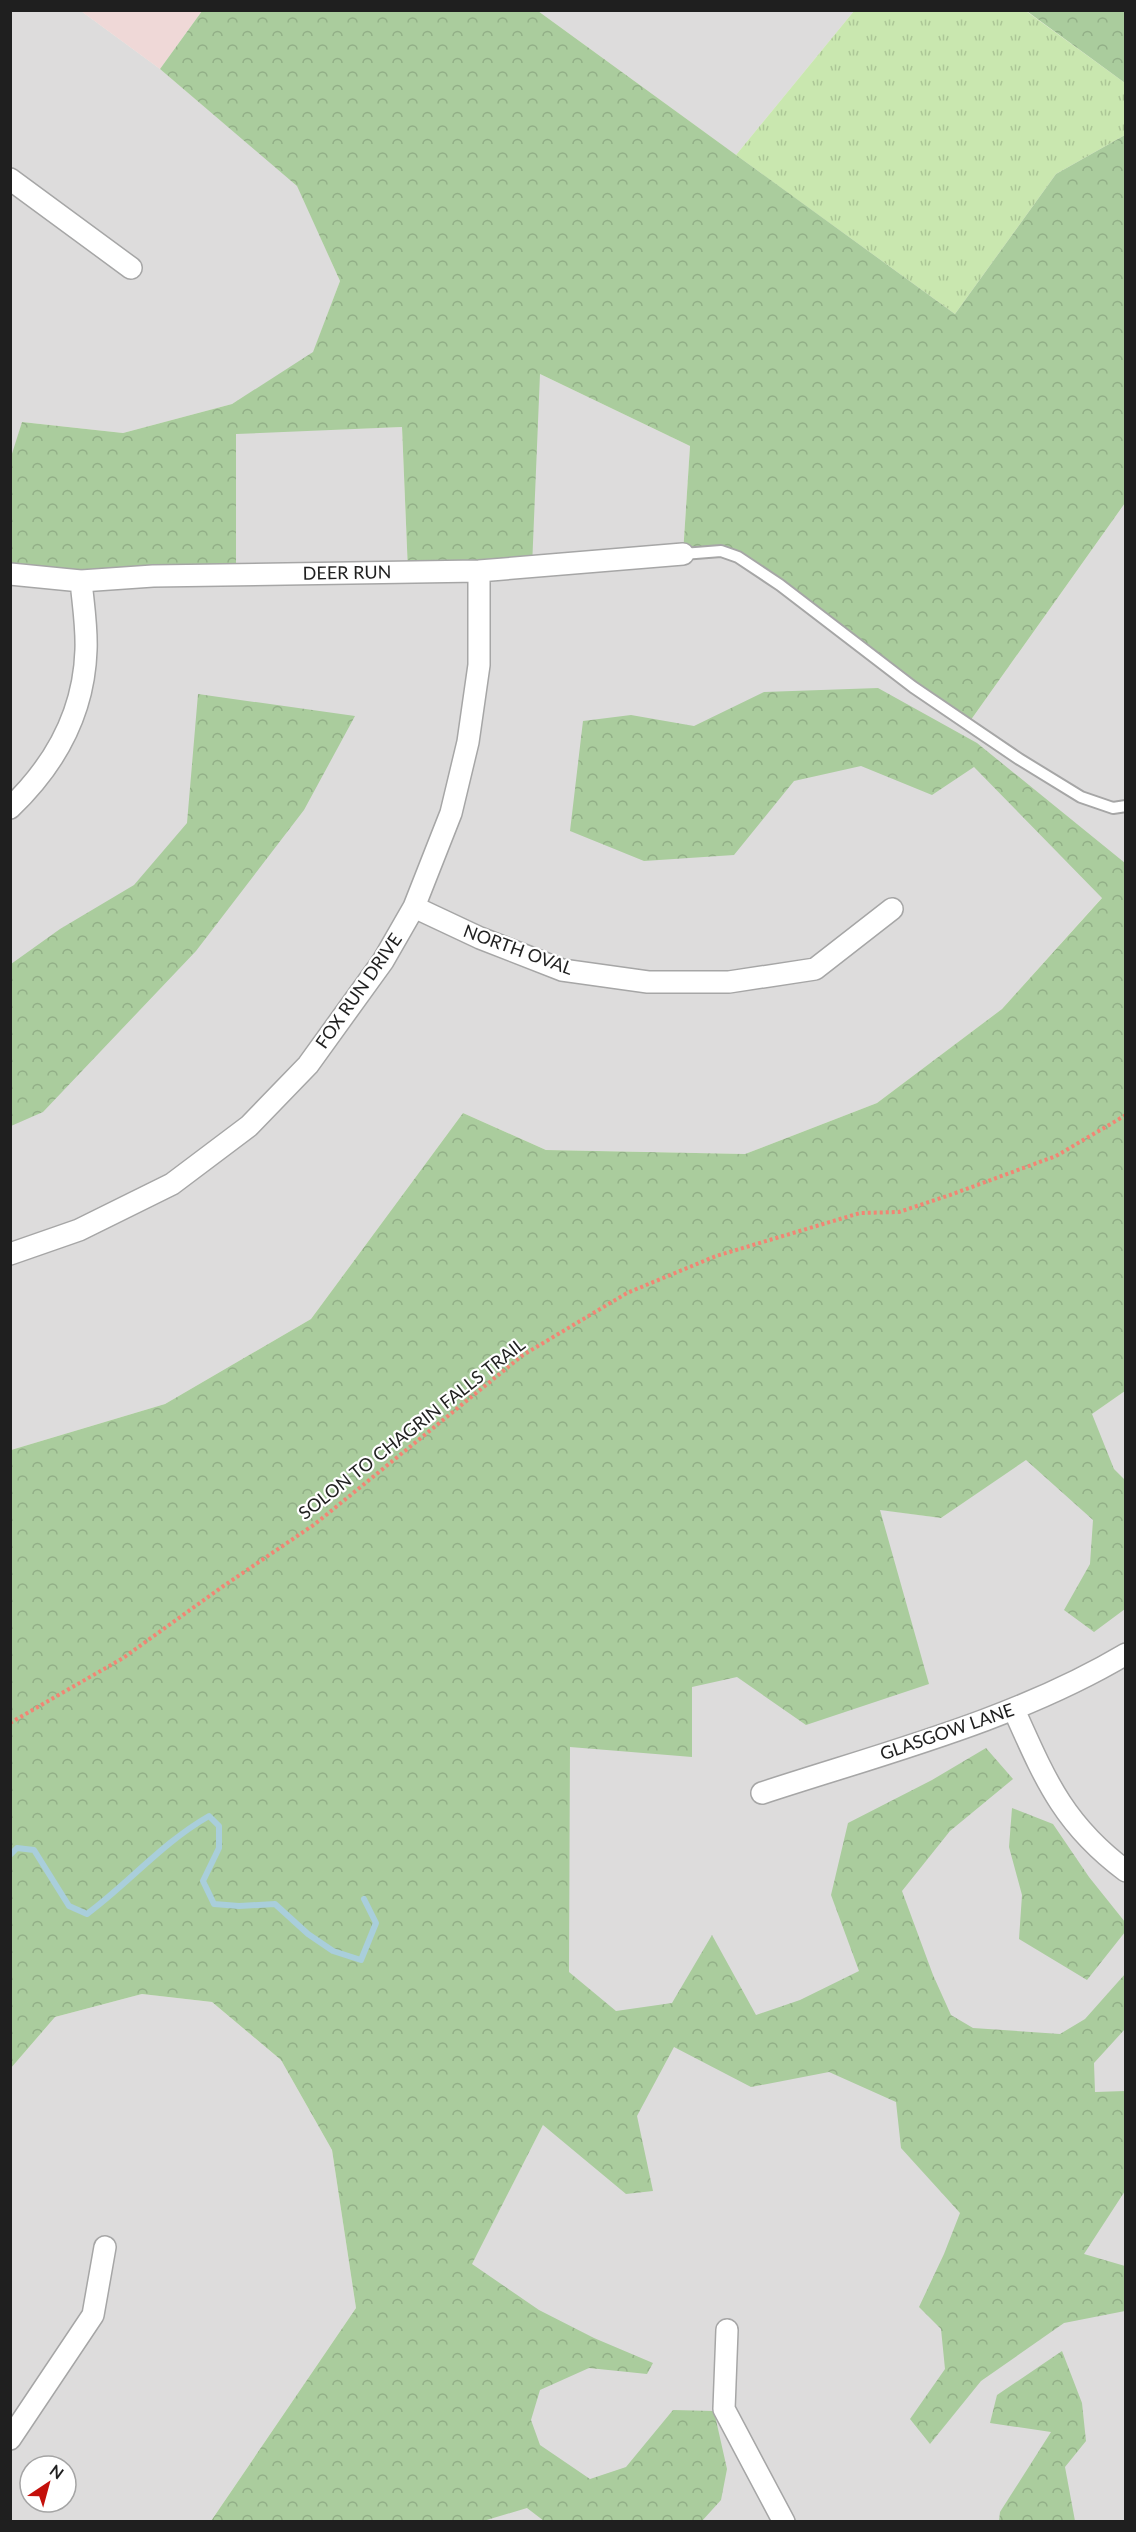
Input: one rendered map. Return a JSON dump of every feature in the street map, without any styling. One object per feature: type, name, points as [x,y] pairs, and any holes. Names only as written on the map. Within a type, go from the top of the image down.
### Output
[{"type":"street","points":[[10,178],[131,268]]},
{"type":"street","name":"DEER RUN","points":[[10,574],[81,581],[153,576],[479,571],[683,554]]},
{"type":"street","name":"FOX RUN DRIVE","points":[[10,1254],[79,1230],[172,1184],[249,1126],[308,1065],[383,961],[414,907],[451,813],[468,742],[479,665],[479,571]]},
{"type":"street","points":[[10,808],[36,783],[58,748],[77,709],[86,650],[81,581]]},
{"type":"street","name":"NORTH OVAL","points":[[414,907],[480,938],[562,970],[648,982],[729,982],[815,969],[892,909]]},
{"type":"street","name":"GLASGOW LANE","points":[[762,1793],[1014,1710],[1100,1670],[1125,1654]]},
{"type":"street","points":[[1014,1710],[1042,1773],[1062,1808],[1099,1851],[1125,1871]]},
{"type":"street","points":[[10,2439],[93,2314],[105,2247]]},
{"type":"street","points":[[727,2330],[724,2409],[783,2521]]},
{"type":"lane","points":[[683,554],[721,551],[738,557],[780,585],[913,687],[1019,759],[1081,797],[1113,808],[1125,806]]},
{"type":"path","name":"SOLON TO CHAGRIN FALLS TRAIL","points":[[10,1723],[123,1658],[315,1524],[523,1355],[627,1293],[716,1256],[860,1213],[899,1212],[950,1194],[1056,1156],[1125,1115]]},
{"type":"shaded area","points":[[11,11],[81,11],[160,69],[297,185],[340,281],[313,353],[232,404],[123,433],[22,422],[11,460]]},
{"type":"shaded area","points":[[81,11],[202,11],[160,69]]},
{"type":"shaded area","points":[[538,11],[854,11],[736,155]]},
{"type":"shaded area","points":[[540,374],[690,446],[683,554],[738,557],[968,724],[1125,503],[1125,872],[1002,1009],[877,1103],[745,1154],[546,1150],[463,1113],[311,1319],[165,1404],[11,1450],[10,574],[235,433],[402,427],[408,572]]},
{"type":"shaded area","points":[[1125,1391],[1125,2521],[400,2522],[471,2265],[568,2076],[570,1680],[819,1501],[941,1518]]},
{"type":"shaded area","points":[[142,1994],[212,2002],[281,2060],[332,2150],[356,2308],[211,2521],[11,2522],[11,2068],[55,2017]]},
{"type":"green space","points":[[1030,10],[1125,11],[1125,83],[1028,12]]},
{"type":"green space","points":[[202,11],[538,11],[955,314],[1056,174],[1125,135],[1125,503],[968,724],[738,557],[683,554],[690,446],[540,374],[532,567],[408,572],[402,427],[236,434],[236,575],[11,574],[10,460],[22,422],[123,433],[232,404],[313,352],[340,281],[297,186],[160,69]]},
{"type":"green space","points":[[854,11],[1026,11],[1125,83],[1125,135],[1056,174],[955,314],[736,155]]},
{"type":"green space","points":[[878,688],[977,743],[1125,863],[1125,1391],[1092,1414],[1114,1469],[1125,1480],[1125,1609],[1094,1632],[1064,1610],[1090,1564],[1093,1520],[1026,1460],[941,1518],[880,1510],[929,1684],[806,1725],[737,1677],[692,1687],[692,1757],[570,1747],[569,1972],[616,2011],[672,2003],[712,1935],[756,2015],[800,2000],[859,1971],[831,1895],[848,1823],[932,1780],[986,1748],[1013,1779],[950,1831],[902,1891],[933,1975],[951,2015],[973,2028],[1060,2034],[1085,2019],[1125,1974],[1125,2029],[1094,2063],[1095,2092],[1125,2091],[1125,2191],[1084,2254],[1125,2266],[1125,2311],[1064,2323],[981,2381],[930,2444],[910,2419],[945,2369],[941,2329],[919,2307],[960,2213],[901,2148],[896,2102],[829,2072],[751,2087],[674,2047],[637,2116],[653,2191],[626,2194],[543,2125],[472,2264],[539,2310],[594,2338],[653,2363],[647,2374],[589,2368],[540,2390],[531,2420],[540,2445],[590,2479],[626,2467],[673,2410],[714,2411],[727,2469],[721,2500],[702,2521],[544,2521],[527,2508],[480,2522],[211,2521],[356,2308],[332,2150],[281,2060],[212,2002],[142,1994],[55,2017],[11,2068],[11,1450],[165,1404],[311,1319],[463,1113],[546,1150],[745,1154],[877,1103],[1002,1009],[1102,898],[974,767],[932,795],[861,766],[794,781],[734,855],[644,861],[570,831],[583,721],[631,715],[694,726],[764,692]]},
{"type":"green space","points":[[198,694],[355,716],[304,810],[196,951],[43,1112],[11,1126],[11,964],[60,929],[134,885],[187,823]]},
{"type":"green space","points":[[1012,1808],[1053,1824],[1089,1877],[1125,1922],[1125,1932],[1087,1980],[1019,1939],[1022,1895],[1009,1847]]},
{"type":"green space","points":[[1062,2351],[1082,2403],[1086,2441],[1065,2467],[1075,2521],[999,2521],[1000,2512],[1051,2432],[990,2423],[997,2395]]},
{"type":"waterway","points":[[10,1855],[17,1848],[34,1850],[69,1906],[87,1914],[176,1838],[209,1816],[219,1826],[219,1848],[203,1881],[214,1904],[239,1906],[275,1904],[308,1934],[333,1951],[361,1960],[376,1923],[364,1899]]}]
